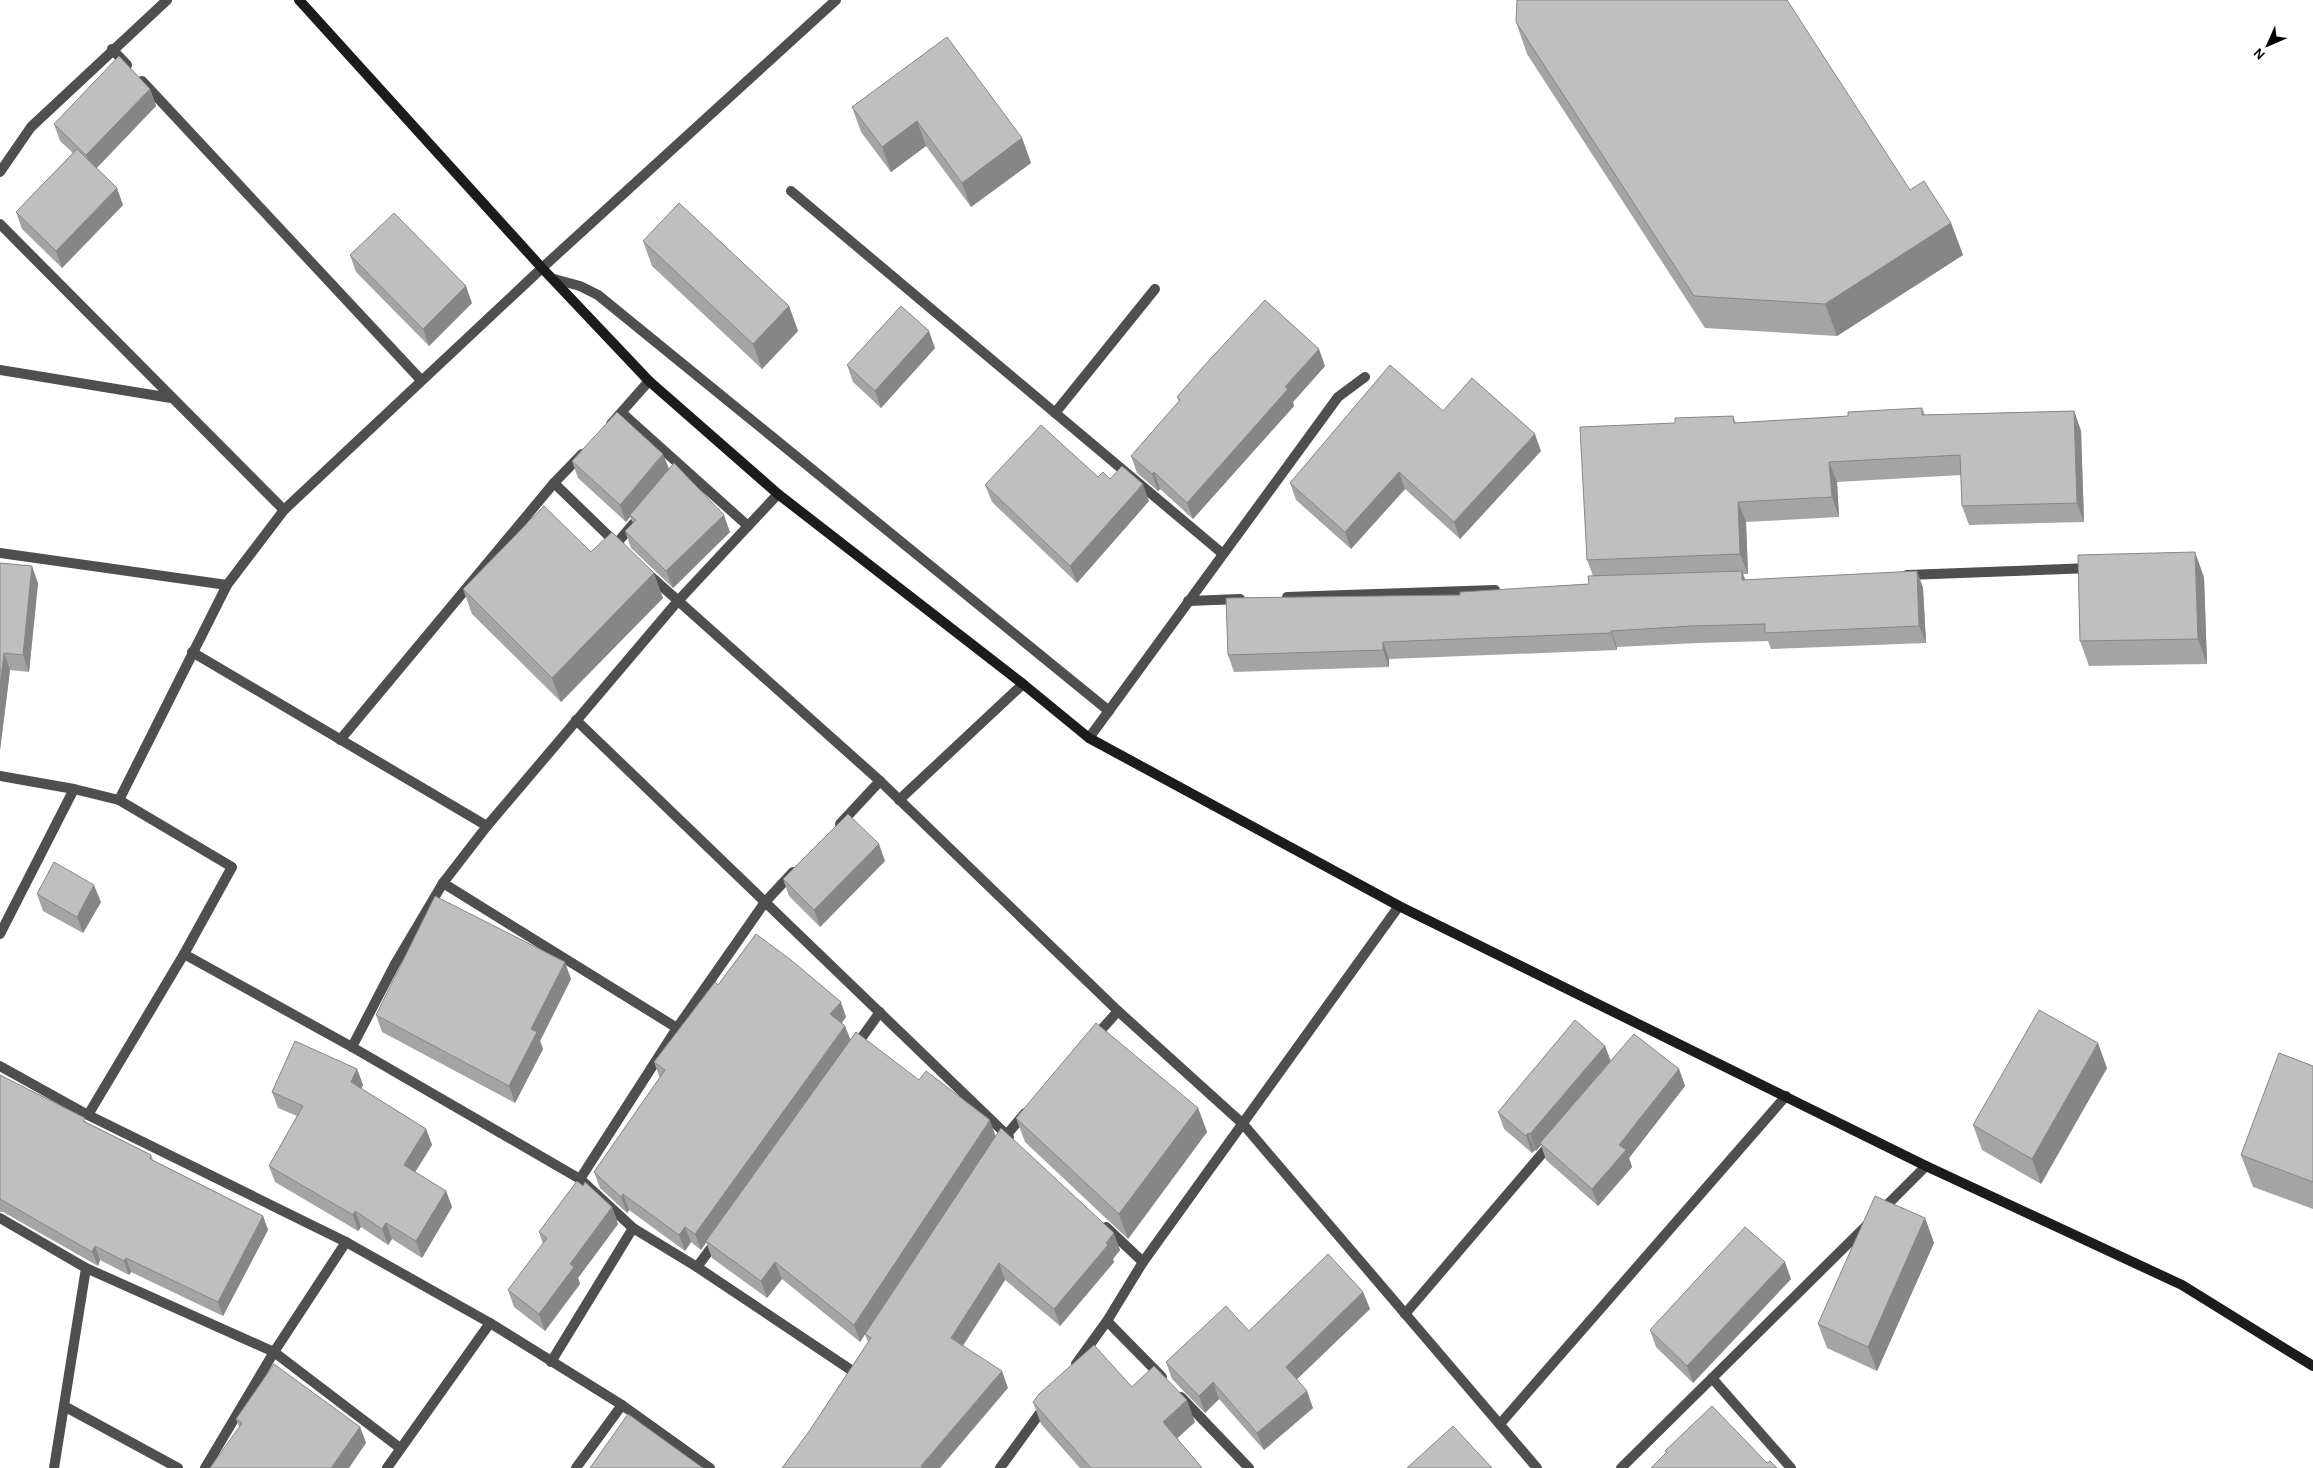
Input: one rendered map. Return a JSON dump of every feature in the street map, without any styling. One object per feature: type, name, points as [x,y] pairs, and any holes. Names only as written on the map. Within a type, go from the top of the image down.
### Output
[{"type":"street","points":[[0,172],[31,127],[167,0]]},
{"type":"street","points":[[299,0],[542,268],[649,381],[778,494],[1022,684],[1088,738],[1400,906],[1646,1032],[1786,1096],[1926,1166],[2182,1285],[2313,1366]]},
{"type":"street","points":[[119,800],[227,585],[284,510],[542,268],[836,0]]},
{"type":"street","points":[[112,50],[422,380]]},
{"type":"street","points":[[790,191],[1223,554]]},
{"type":"street","points":[[0,224],[170,398],[284,510]]},
{"type":"street","points":[[554,279],[580,286],[598,295],[1109,711]]},
{"type":"street","points":[[1055,413],[1155,289]]},
{"type":"street","points":[[0,370],[170,398]]},
{"type":"street","points":[[1088,738],[1338,397],[1364,377]]},
{"type":"street","points":[[601,434],[649,381]]},
{"type":"street","points":[[622,413],[679,471],[748,526]]},
{"type":"street","points":[[340,740],[554,483],[588,448]]},
{"type":"street","points":[[554,483],[620,546],[640,516]]},
{"type":"street","points":[[352,1047],[395,964],[444,883],[487,826],[677,602],[778,494]]},
{"type":"street","points":[[0,553],[227,585]]},
{"type":"street","points":[[637,563],[677,602],[880,781],[1118,1011],[1243,1124],[1537,1468]]},
{"type":"street","points":[[1896,575],[2106,568]]},
{"type":"street","points":[[1278,598],[1508,590]]},
{"type":"street","points":[[1188,601],[1248,599]]},
{"type":"street","points":[[192,652],[487,826]]},
{"type":"street","points":[[898,800],[1022,684]]},
{"type":"street","points":[[576,720],[1021,1148]]},
{"type":"street","points":[[0,776],[74,789],[119,800],[232,867],[184,954],[88,1115]]},
{"type":"street","points":[[833,831],[880,781]]},
{"type":"street","points":[[0,934],[74,789]]},
{"type":"street","points":[[580,1179],[677,1028],[765,902],[799,867]]},
{"type":"street","points":[[444,883],[677,1028]]},
{"type":"street","points":[[1068,1375],[1107,1321],[1143,1262],[1400,906]]},
{"type":"street","points":[[184,954],[352,1047],[580,1179],[633,1228],[697,1267],[851,1370]]},
{"type":"street","points":[[1086,1047],[1118,1011]]},
{"type":"street","points":[[846,1060],[880,1012]]},
{"type":"street","points":[[0,1066],[88,1115],[346,1242],[490,1323],[622,1405],[710,1468]]},
{"type":"street","points":[[1500,1424],[1786,1096]]},
{"type":"street","points":[[996,1150],[1006,1134],[1033,1105]]},
{"type":"street","points":[[1405,1314],[1560,1134]]},
{"type":"street","points":[[1621,1468],[1926,1166]]},
{"type":"street","points":[[0,1218],[86,1268],[274,1352],[400,1448]]},
{"type":"street","points":[[1100,1222],[1143,1262]]},
{"type":"street","points":[[551,1362],[633,1228]]},
{"type":"street","points":[[697,1267],[726,1228]]},
{"type":"street","points":[[205,1468],[274,1352],[346,1242]]},
{"type":"street","points":[[54,1468],[86,1268]]},
{"type":"street","points":[[1107,1321],[1249,1468]]},
{"type":"street","points":[[387,1468],[490,1323]]},
{"type":"street","points":[[1712,1378],[1791,1468]]},
{"type":"street","points":[[1000,1468],[1051,1398]]},
{"type":"street","points":[[576,1468],[622,1405]]},
{"type":"street","points":[[64,1406],[178,1468]]},
{"type":"building","points":[[1517,0],[1787,0],[1910,190],[1924,181],[1951,223],[1825,304],[1694,296],[1516,22]]},
{"type":"building","points":[[947,37],[1022,138],[962,183],[917,121],[882,147],[852,107]]},
{"type":"building","points":[[119,56],[150,89],[86,155],[54,124]]},
{"type":"building","points":[[77,149],[117,188],[56,251],[16,212]]},
{"type":"building","points":[[679,203],[789,306],[753,344],[643,241]]},
{"type":"building","points":[[394,213],[466,286],[423,329],[350,255]]},
{"type":"building","points":[[1265,300],[1319,349],[1285,387],[1288,389],[1187,503],[1154,472],[1152,474],[1131,456],[1180,400],[1177,397]]},
{"type":"building","points":[[901,306],[929,331],[875,391],[847,365]]},
{"type":"building","points":[[1390,365],[1443,411],[1472,378],[1535,434],[1454,522],[1399,472],[1345,532],[1290,483]]},
{"type":"building","points":[[1922,408],[1922,415],[2074,411],[2077,503],[1962,506],[1960,455],[1829,462],[1832,497],[1738,502],[1740,554],[1587,560],[1580,427],[1675,423],[1675,418],[1733,416],[1734,423],[1848,416],[1848,412]]},
{"type":"building","points":[[617,412],[663,454],[620,505],[572,461]]},
{"type":"building","points":[[1041,425],[1098,477],[1103,472],[1110,479],[1122,466],[1143,484],[1070,566],[985,485]]},
{"type":"building","points":[[674,463],[724,515],[666,571],[625,531],[636,520],[630,515]]},
{"type":"building","points":[[544,506],[591,552],[612,532],[654,573],[552,678],[463,589]]},
{"type":"building","points":[[2195,552],[2198,639],[2080,641],[2078,555]]},
{"type":"building","points":[[0,563],[32,566],[23,655],[4,653],[0,686]]},
{"type":"building","points":[[1742,571],[1742,580],[1917,571],[1919,626],[1765,633],[1765,624],[1692,626],[1611,631],[1611,633],[1383,642],[1383,650],[1228,655],[1226,598],[1460,595],[1460,592],[1589,584],[1588,576]]},
{"type":"building","points":[[848,814],[879,844],[814,910],[783,879]]},
{"type":"building","points":[[54,862],[94,885],[77,917],[37,894]]},
{"type":"building","points":[[435,896],[565,962],[531,1029],[537,1032],[509,1086],[376,1015]]},
{"type":"building","points":[[756,934],[791,960],[841,1002],[830,1014],[845,1026],[695,1234],[685,1227],[679,1235],[623,1194],[621,1197],[594,1172],[665,1070],[654,1062],[715,982],[718,985]]},
{"type":"building","points":[[2039,1010],[2098,1043],[2032,1159],[1973,1125]]},
{"type":"building","points":[[1575,1020],[1605,1046],[1530,1134],[1528,1133],[1526,1136],[1498,1112]]},
{"type":"building","points":[[1096,1023],[1198,1108],[1119,1214],[1016,1118]]},
{"type":"building","points":[[856,1032],[919,1080],[926,1071],[990,1120],[854,1325],[775,1262],[761,1281],[706,1241]]},
{"type":"building","points":[[1634,1034],[1679,1069],[1619,1145],[1626,1150],[1592,1189],[1540,1143]]},
{"type":"building","points":[[295,1041],[357,1069],[351,1082],[426,1129],[404,1165],[446,1191],[416,1241],[386,1223],[382,1229],[355,1211],[353,1215],[269,1166],[303,1106],[272,1092]]},
{"type":"building","points":[[2279,1053],[2313,1066],[2313,1182],[2241,1155]]},
{"type":"building","points":[[0,1075],[85,1118],[83,1121],[151,1155],[150,1159],[263,1216],[218,1302],[126,1258],[124,1261],[95,1246],[92,1252],[0,1199]]},
{"type":"building","points":[[1001,1128],[1114,1233],[1106,1243],[1108,1245],[1054,1309],[999,1263],[951,1338],[1002,1371],[921,1466],[923,1468],[782,1468],[810,1430],[871,1338],[865,1334]]},
{"type":"building","points":[[577,1181],[583,1186],[585,1182],[612,1207],[570,1264],[574,1267],[539,1314],[508,1290],[547,1238],[539,1232]]},
{"type":"building","points":[[1875,1196],[1925,1218],[1868,1347],[1818,1324]]},
{"type":"building","points":[[1745,1227],[1785,1262],[1687,1366],[1650,1330]]},
{"type":"building","points":[[1328,1254],[1363,1292],[1286,1367],[1307,1391],[1257,1433],[1213,1382],[1199,1396],[1166,1362],[1226,1306],[1249,1331]]},
{"type":"building","points":[[1094,1345],[1132,1387],[1154,1366],[1187,1400],[1163,1422],[1202,1468],[1091,1468],[1033,1402],[1039,1394]]},
{"type":"building","points":[[274,1364],[360,1427],[331,1468],[210,1468],[242,1423],[236,1419]]},
{"type":"building","points":[[1712,1406],[1767,1463],[1770,1461],[1777,1468],[1651,1468],[1667,1452],[1665,1451]]},
{"type":"building","points":[[628,1414],[703,1468],[590,1468]]},
{"type":"building","points":[[1453,1426],[1492,1468],[1407,1468]]}]
